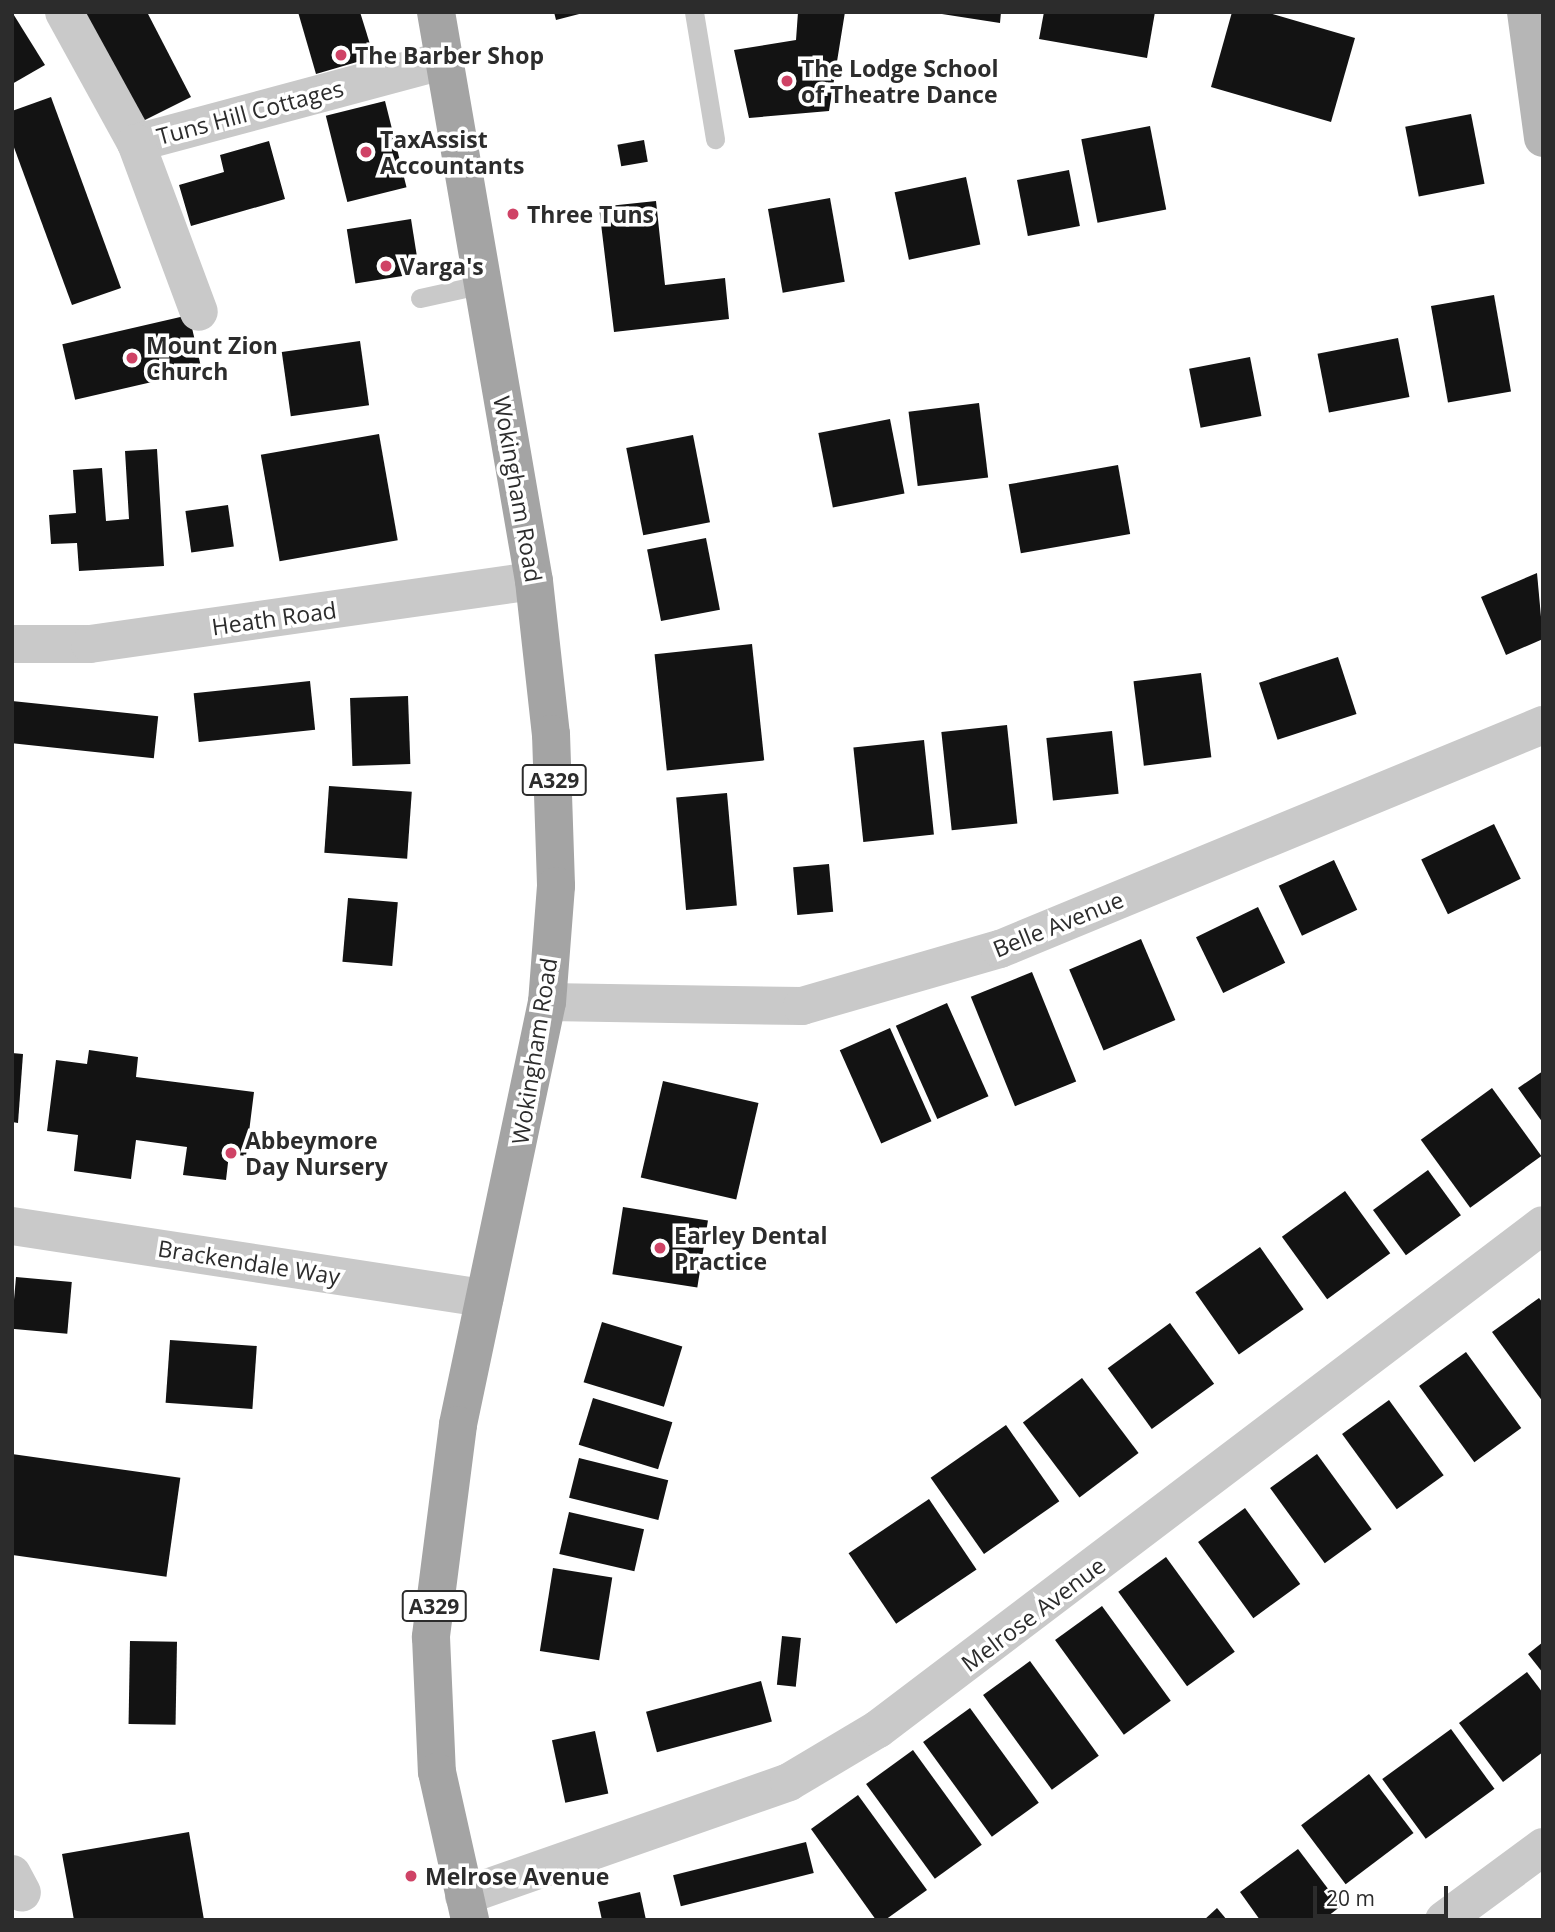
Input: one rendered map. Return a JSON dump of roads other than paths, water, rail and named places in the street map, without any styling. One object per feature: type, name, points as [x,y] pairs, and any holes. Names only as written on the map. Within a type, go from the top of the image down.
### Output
[{"type":"main road","name":"Wokingham Road","points":[[436,12],[534,581],[554,783],[556,886],[547,1002],[485,1298],[442,1522],[430,1662],[437,1772],[467,1908]]},
{"type":"street","name":"Tuns Hill Cottages","points":[[64,12],[136,143],[200,312]]},
{"type":"street","points":[[1526,12],[1543,138]]},
{"type":"street","name":"Tuns Hill Cottages","points":[[136,143],[445,60]]},
{"type":"street","name":"Heath Road","points":[[12,645],[90,644],[534,581]]},
{"type":"street","name":"Belle Avenue","points":[[547,1002],[815,1002],[1000,949],[1543,725]]},
{"type":"street","name":"Melrose Avenue","points":[[467,1908],[789,1782],[878,1729],[1543,1225]]},
{"type":"street","name":"Brackendale Way","points":[[12,1226],[485,1298]]},
{"type":"street","points":[[1444,1920],[1543,1847]]},
{"type":"lane","points":[[694,12],[715,139]]},
{"type":"lane","points":[[420,298],[483,284]]},
{"type":"place","name":"The Barber Shop","points":[[341,55]]},
{"type":"place","name":"The Lodge School of Theatre Dance","points":[[787,81]]},
{"type":"place","name":"TaxAssist Accountants","points":[[366,152]]},
{"type":"place","name":"Three Tuns","points":[[513,214]]},
{"type":"place","name":"Varga's","points":[[386,266]]},
{"type":"place","name":"Mount Zion Church","points":[[132,358]]},
{"type":"place","name":"Abbeymore Day Nursery","points":[[231,1153]]},
{"type":"place","name":"Earley Dental Practice","points":[[660,1248]]},
{"type":"place","name":"Melrose Avenue","points":[[411,1876]]}]
